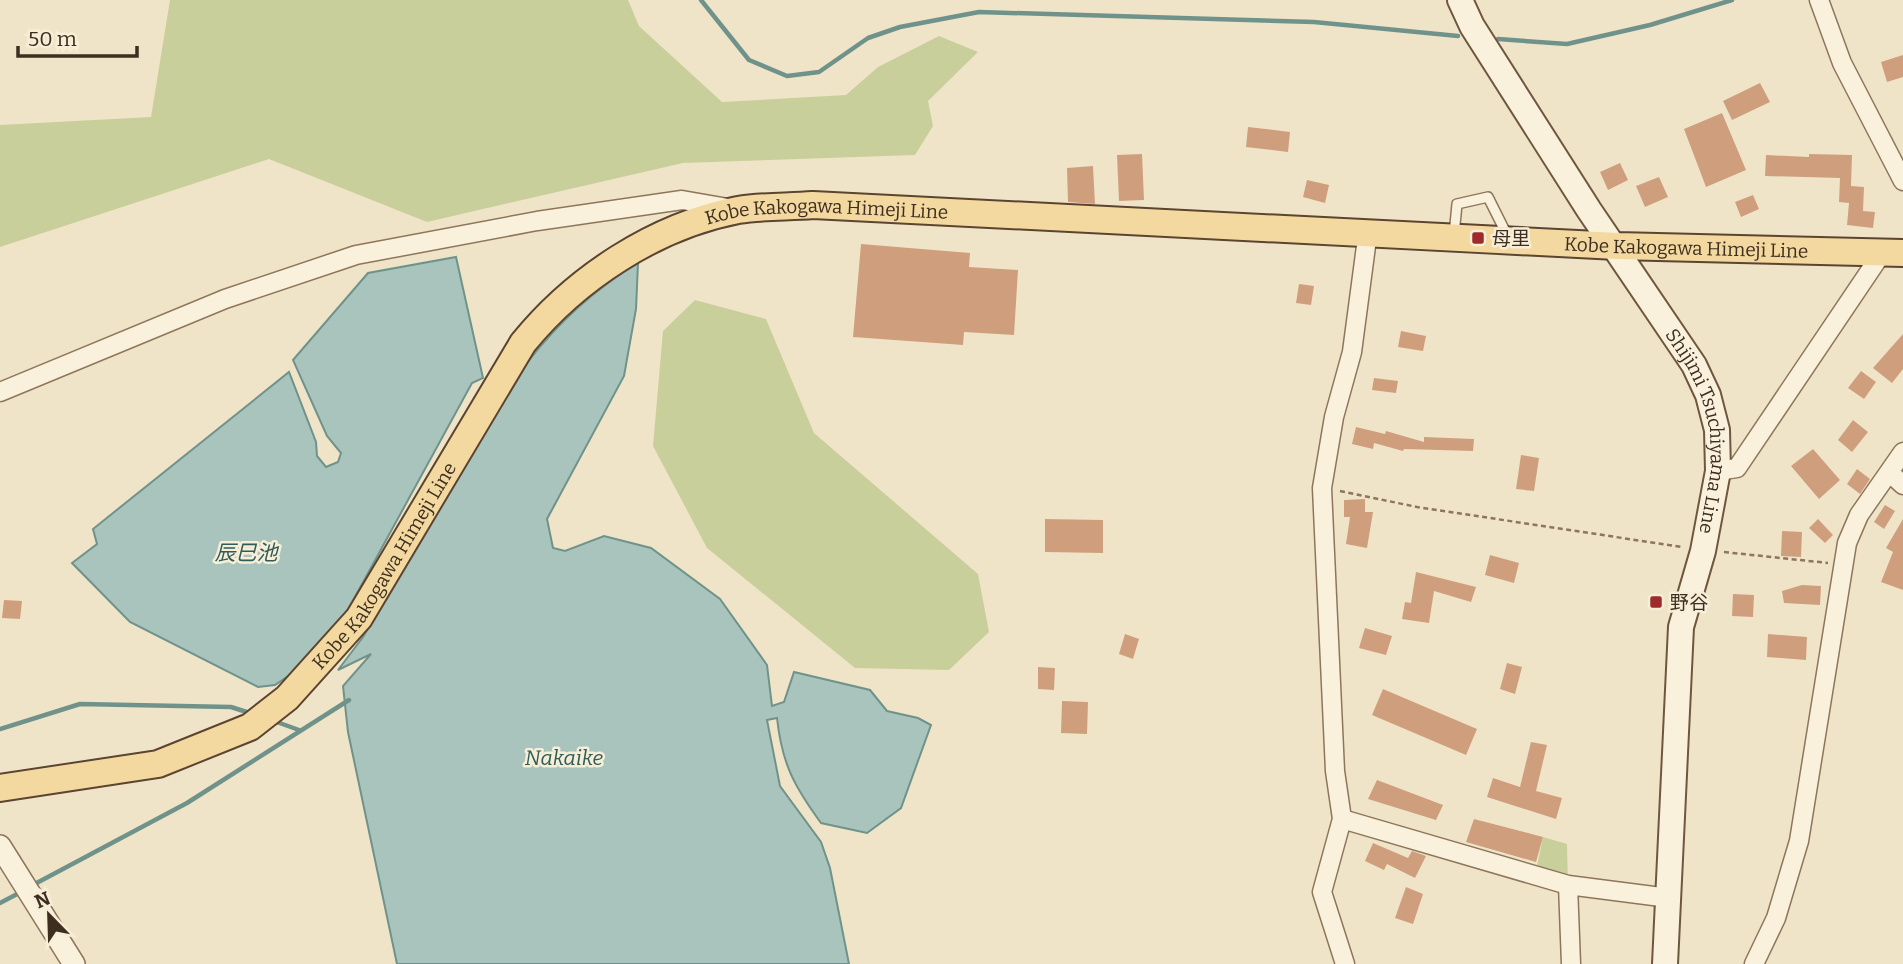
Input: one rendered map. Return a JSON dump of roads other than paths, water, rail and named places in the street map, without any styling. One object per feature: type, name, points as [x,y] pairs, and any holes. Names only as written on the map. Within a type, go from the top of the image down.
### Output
[{"type":"main road","name":"Shijimi Tsuchiyama Line","points":[[1460,0],[1487,49],[1589,210],[1616,246],[1694,365],[1708,395],[1717,430],[1718,471],[1703,551],[1681,627],[1665,964]]},
{"type":"main road","name":"Kobe Kakogawa Himeji Line","points":[[0,788],[158,765],[250,727],[277,705],[359,618],[523,343],[551,309],[621,258],[678,228],[738,210],[813,205],[1368,231],[1616,246],[1893,253]]},
{"type":"street","points":[[1819,0],[1842,63],[1903,181]]},
{"type":"street","points":[[0,392],[225,299],[356,255],[537,221],[682,200],[738,210]]},
{"type":"street","points":[[1345,964],[1322,892],[1342,819],[1335,771],[1322,488],[1334,418],[1352,352],[1368,231]]},
{"type":"street","points":[[1718,471],[1737,468],[1893,253]]},
{"type":"street","points":[[1755,964],[1776,918],[1799,841],[1842,565],[1859,514],[1903,452]]},
{"type":"street","points":[[1889,472],[1903,485]]},
{"type":"street","points":[[1342,819],[1568,885],[1669,898]]},
{"type":"street","points":[[0,846],[74,964]]},
{"type":"street","points":[[1568,885],[1571,964]]},
{"type":"lane","points":[[1454,236],[1457,204],[1489,197],[1509,240]]},
{"type":"water","name":"辰巳池","points":[[456,257],[483,378],[472,383],[344,617],[294,672],[275,685],[258,687],[130,622],[72,563],[97,544],[93,529],[289,372],[316,442],[317,456],[326,467],[338,462],[341,453],[327,436],[293,360],[368,273]]},
{"type":"water","name":"Nakaike","points":[[638,263],[636,309],[624,376],[547,519],[553,548],[565,551],[604,536],[651,548],[720,599],[767,665],[772,706],[784,702],[794,672],[870,690],[887,711],[918,718],[931,725],[901,808],[867,833],[821,823],[791,774],[782,749],[777,718],[767,720],[780,786],[821,842],[830,868],[849,964],[397,964],[348,732],[343,686],[371,654],[338,670],[363,637],[486,422],[527,362],[576,309]]},
{"type":"waterway","points":[[701,0],[749,60],[787,76],[819,72],[868,38],[900,27],[979,12],[1314,22],[1458,36]]},
{"type":"waterway","points":[[1498,39],[1567,44],[1650,25],[1732,0]]},
{"type":"waterway","points":[[31,886],[187,803],[349,700]]},
{"type":"waterway","points":[[0,729],[80,704],[231,707],[253,714]]},
{"type":"waterway","points":[[274,721],[299,730]]},
{"type":"waterway","points":[[0,903],[21,892]]},
{"type":"place","name":"母里","points":[[1478,238]]},
{"type":"place","name":"野谷","points":[[1656,602]]}]
